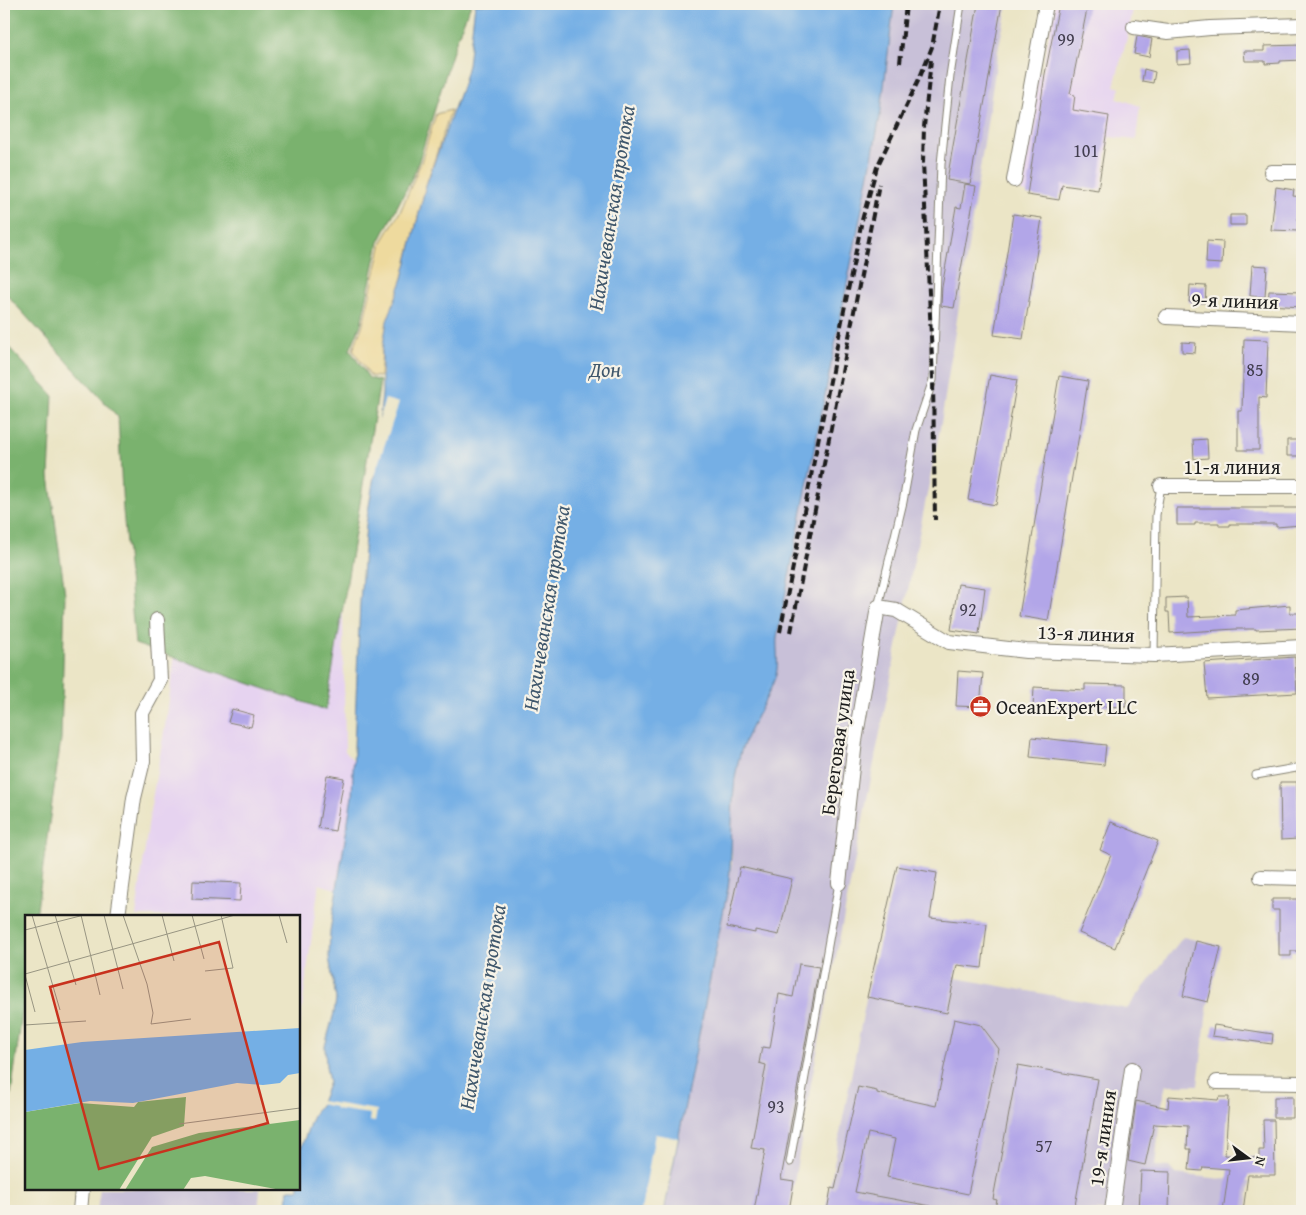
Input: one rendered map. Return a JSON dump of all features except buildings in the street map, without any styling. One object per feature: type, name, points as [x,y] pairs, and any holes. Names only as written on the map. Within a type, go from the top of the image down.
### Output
[{"type":"street","points":[[1014,180],[1046,4]]},
{"type":"street","points":[[1134,27],[1168,32],[1210,28],[1302,25]]},
{"type":"street","points":[[1271,172],[1302,172]]},
{"type":"street","name":"9-я линия","points":[[1166,317],[1302,323]]},
{"type":"street","name":"11-я линия","points":[[1161,486],[1302,486]]},
{"type":"street","name":"13-я линия","points":[[878,607],[896,610],[949,642],[1026,652],[1154,656],[1302,647]]},
{"type":"street","name":"Береговая улица","points":[[839,883],[855,741],[878,607]]},
{"type":"street","points":[[118,915],[134,798],[143,760],[142,713],[160,680],[157,620]]},
{"type":"street","points":[[1261,877],[1302,878]]},
{"type":"street","name":"19-я линия","points":[[1112,1211],[1132,1069]]},
{"type":"street","points":[[1217,1082],[1302,1083]]},
{"type":"street","points":[[80,1211],[82,1190]]},
{"type":"lane","points":[[878,607],[904,502],[916,430],[933,380],[942,164],[950,76],[961,4]]},
{"type":"lane","points":[[1154,656],[1156,515],[1161,486]]},
{"type":"lane","points":[[1256,775],[1302,767]]},
{"type":"lane","points":[[790,1162],[839,883]]},
{"type":"shaded area","points":[[894,4],[1008,4],[999,45],[941,423],[811,1083],[789,1211],[664,1211],[732,863],[732,797],[738,761],[744,742],[776,674],[777,637],[881,111]]},
{"type":"shaded area","points":[[1055,4],[1134,4],[1114,86],[1120,88],[1117,98],[1140,106],[1136,140],[1109,137],[1101,190],[1068,185],[1065,194],[1058,194],[1056,199],[1021,192],[1036,72],[1042,72]]},
{"type":"shaded area","points":[[201,458],[341,485],[345,751],[354,761],[352,796],[336,889],[319,884],[300,1022],[300,915],[136,915],[150,811],[167,715]]},
{"type":"shaded area","points":[[1183,937],[1222,946],[1207,1010],[1198,1085],[1166,1085],[1162,1100],[1155,1166],[1169,1167],[1175,1174],[1250,1182],[1247,1211],[825,1211],[873,963],[1127,1009]]},
{"type":"shaded area","points":[[100,1190],[260,1190],[258,1211],[97,1211]]},
{"type":"green space","points":[[4,4],[471,4],[457,38],[416,170],[379,242],[361,324],[350,350],[369,378],[380,381],[326,710],[135,644],[123,510],[118,417],[4,292]]},
{"type":"green space","points":[[4,342],[53,395],[49,476],[65,594],[61,739],[36,915],[25,915],[25,993],[4,1145]]},
{"type":"sand","points":[[451,110],[426,185],[403,278],[382,351],[380,377],[370,376],[353,350],[363,324],[382,242],[401,210],[421,162],[436,114]]},
{"type":"water","name":"Дон","points":[[475,4],[894,4],[881,111],[777,637],[776,675],[745,740],[738,762],[733,794],[728,888],[664,1211],[286,1211],[289,1190],[300,1190],[300,1151],[313,1115],[320,1105],[329,1082],[325,1046],[336,999],[329,957],[330,931],[352,796],[360,602],[366,524],[374,476],[382,394],[382,351],[387,321],[403,278],[426,185],[463,84],[468,65]]},
{"type":"pier","points":[[385,399],[399,403],[374,476],[372,475],[376,429]]},
{"type":"pier","points":[[320,1101],[377,1110],[375,1122],[369,1121],[370,1114],[335,1109],[335,1107],[320,1104]]},
{"type":"pier","points":[[655,1134],[678,1138],[664,1211],[645,1211],[641,1210]]},
{"type":"railway","points":[[900,63],[906,4]]},
{"type":"railway","points":[[780,632],[862,220],[877,167],[920,77],[932,47],[940,4]]},
{"type":"railway","points":[[931,60],[924,127],[923,162],[933,380],[935,520]]},
{"type":"railway","points":[[791,632],[879,184]]},
{"type":"place","name":"OceanExpert LLC","points":[[980,706]]},
{"type":"water label","name":"Нахичеванская протока","points":[[611,208]]},
{"type":"water label","name":"Нахичеванская протока","points":[[546,608]]},
{"type":"water label","name":"Нахичеванская протока","points":[[482,1007]]}]
